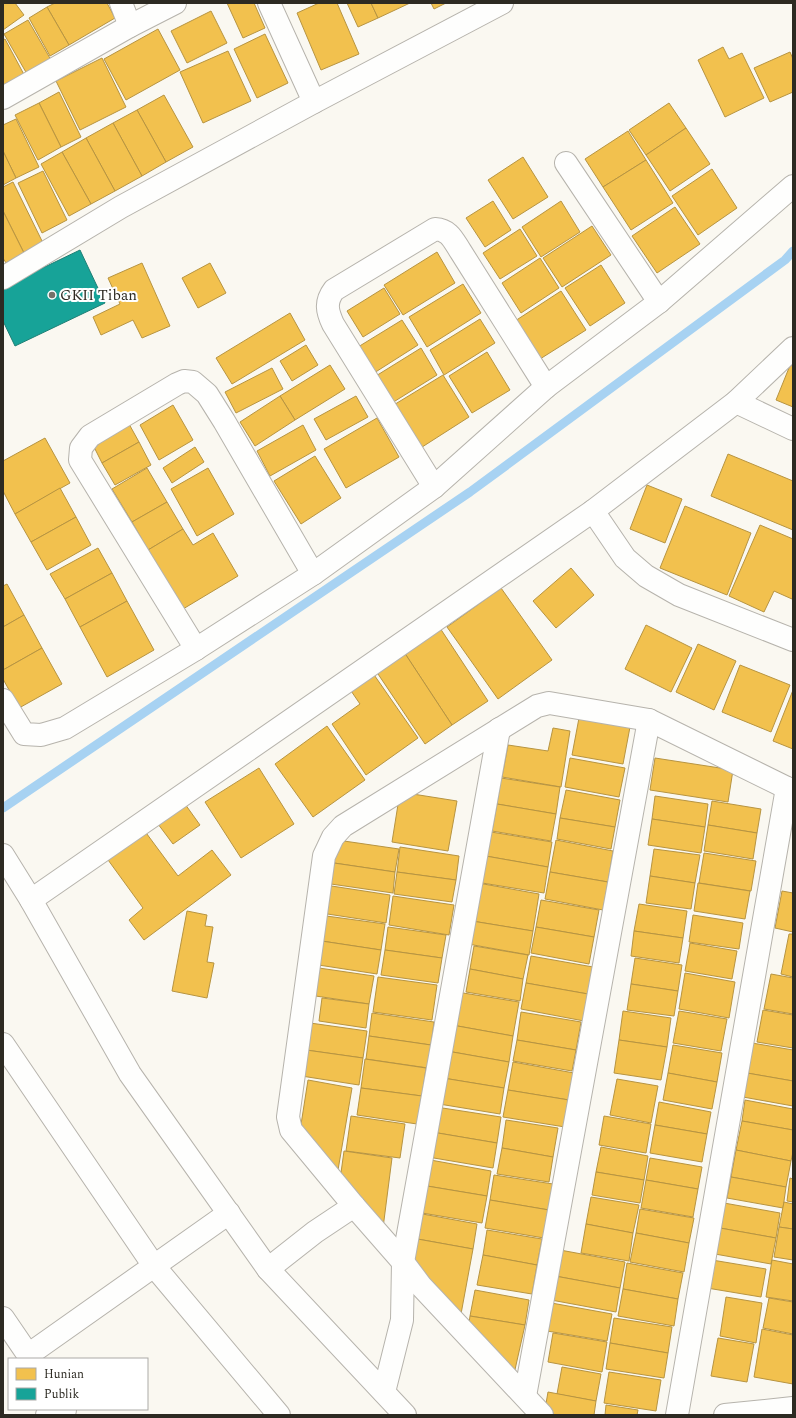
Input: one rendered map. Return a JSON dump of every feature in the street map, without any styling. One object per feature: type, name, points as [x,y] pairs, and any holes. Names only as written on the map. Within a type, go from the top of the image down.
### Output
[{"type":"street","points":[[121,3],[130,26]]},
{"type":"street","points":[[3,98],[130,26],[175,3]]},
{"type":"street","points":[[269,3],[314,102]]},
{"type":"street","points":[[3,278],[121,207],[314,102],[502,3]]},
{"type":"street","points":[[566,163],[659,302]]},
{"type":"street","points":[[3,700],[24,734],[42,735],[65,728],[196,649],[313,574],[434,487],[546,387],[659,302],[793,186]]},
{"type":"street","points":[[434,487],[333,324],[328,313],[327,304],[329,296],[334,290],[435,229],[442,230],[448,233],[461,252],[546,387]]},
{"type":"street","points":[[31,900],[593,511],[736,402],[793,348]]},
{"type":"street","points":[[196,649],[80,460],[81,448],[90,436],[176,384],[184,381],[193,382],[207,394],[224,421],[313,574]]},
{"type":"street","points":[[736,402],[793,429]]},
{"type":"street","points":[[593,511],[625,558],[646,576],[679,596],[793,640]]},
{"type":"street","points":[[542,1415],[421,1286],[403,1262],[291,1130],[288,1117],[324,856],[333,837],[343,826],[499,729],[537,706],[549,703],[650,720],[790,789],[677,1415]]},
{"type":"street","points":[[525,1396],[650,720]]},
{"type":"street","points":[[384,1392],[402,1320],[403,1262],[499,729]]},
{"type":"street","points":[[3,855],[31,900],[130,1074],[268,1269],[405,1415]]},
{"type":"street","points":[[3,1044],[154,1266],[279,1415]]},
{"type":"street","points":[[268,1269],[316,1232],[354,1206]]},
{"type":"street","points":[[3,1318],[30,1357],[229,1213]]},
{"type":"street","points":[[725,1415],[793,1408]]},
{"type":"building: Hunian","points":[[3,3],[15,3],[24,15],[3,30]]},
{"type":"building: Hunian","points":[[55,3],[107,3],[115,18],[69,45],[47,7]]},
{"type":"building: Hunian","points":[[227,3],[254,3],[265,28],[243,38]]},
{"type":"building: Hunian","points":[[319,3],[337,3],[359,54],[321,70],[297,13]]},
{"type":"building: Hunian","points":[[347,3],[371,3],[378,18],[358,27]]},
{"type":"building: Hunian","points":[[371,3],[410,3],[378,18]]},
{"type":"building: Hunian","points":[[431,3],[446,3],[434,9]]},
{"type":"building: Hunian","points":[[47,7],[69,45],[50,56],[29,18]]},
{"type":"building: Hunian","points":[[211,11],[227,43],[187,63],[171,31]]},
{"type":"building: Hunian","points":[[28,20],[51,60],[27,74],[4,34]]},
{"type":"building: Hunian","points":[[158,29],[180,70],[126,100],[104,59]]},
{"type":"building: Hunian","points":[[265,34],[288,83],[257,98],[234,49]]},
{"type":"building: Hunian","points":[[5,39],[28,82],[3,92],[3,40]]},
{"type":"building: Hunian","points":[[723,47],[729,59],[742,53],[764,98],[725,117],[698,60]]},
{"type":"building: Hunian","points":[[228,51],[251,101],[203,123],[180,72]]},
{"type":"building: Hunian","points":[[790,52],[793,59],[793,92],[770,102],[754,68]]},
{"type":"building: Hunian","points":[[102,58],[126,107],[80,130],[56,81]]},
{"type":"building: Hunian","points":[[59,92],[81,137],[61,147],[39,103]]},
{"type":"building: Hunian","points":[[164,95],[193,147],[166,162],[137,110]]},
{"type":"building: Hunian","points":[[39,103],[61,147],[38,160],[15,115]]},
{"type":"building: Hunian","points":[[669,103],[686,128],[646,155],[629,130]]},
{"type":"building: Hunian","points":[[137,110],[166,162],[142,176],[113,123]]},
{"type":"building: Hunian","points":[[16,119],[39,167],[16,178],[3,151],[3,125]]},
{"type":"building: Hunian","points":[[113,123],[142,176],[115,191],[86,138]]},
{"type":"building: Hunian","points":[[686,128],[710,164],[670,191],[646,155]]},
{"type":"building: Hunian","points":[[628,131],[646,160],[603,187],[585,159]]},
{"type":"building: Hunian","points":[[86,138],[115,191],[91,204],[62,152]]},
{"type":"building: Hunian","points":[[3,151],[16,178],[3,185]]},
{"type":"building: Hunian","points":[[62,152],[91,204],[69,216],[41,164]]},
{"type":"building: Hunian","points":[[523,157],[548,197],[513,219],[488,180]]},
{"type":"building: Hunian","points":[[646,160],[673,203],[631,230],[603,187]]},
{"type":"building: Hunian","points":[[712,169],[737,208],[698,235],[672,196]]},
{"type":"building: Hunian","points":[[43,171],[67,220],[42,233],[18,183]]},
{"type":"building: Hunian","points":[[13,182],[43,243],[24,253],[3,211],[3,187]]},
{"type":"building: Hunian","points":[[493,201],[511,230],[485,247],[466,218]]},
{"type":"building: Hunian","points":[[561,201],[580,232],[541,257],[522,227]]},
{"type":"building: Hunian","points":[[675,207],[700,244],[657,273],[632,236]]},
{"type":"building: Hunian","points":[[3,211],[24,253],[6,263],[3,258]]},
{"type":"building: Hunian","points":[[592,226],[611,255],[562,287],[543,258]]},
{"type":"building: Hunian","points":[[520,229],[537,256],[500,279],[483,253]]},
{"type":"building: Hunian","points":[[437,252],[455,283],[403,315],[384,285]]},
{"type":"building: Hunian","points":[[540,258],[559,288],[521,313],[502,283]]},
{"type":"building: Hunian","points":[[142,263],[170,326],[142,338],[133,320],[101,335],[93,317],[120,304],[108,278]]},
{"type":"building: Hunian","points":[[210,263],[226,293],[198,308],[182,278]]},
{"type":"building: Hunian","points":[[601,265],[625,303],[590,326],[565,288]]},
{"type":"building: Hunian","points":[[463,284],[481,313],[427,347],[409,317]]},
{"type":"building: Hunian","points":[[384,288],[400,314],[363,337],[347,311]]},
{"type":"building: Hunian","points":[[561,291],[586,330],[540,359],[515,321]]},
{"type":"building: Hunian","points":[[290,313],[305,340],[232,384],[216,358]]},
{"type":"building: Hunian","points":[[480,319],[495,343],[444,375],[430,350]]},
{"type":"building: Hunian","points":[[402,320],[418,345],[374,373],[358,347]]},
{"type":"building: Hunian","points":[[306,345],[318,365],[292,381],[280,361]]},
{"type":"building: Hunian","points":[[421,348],[437,375],[387,406],[371,379]]},
{"type":"building: Hunian","points":[[487,352],[510,390],[472,413],[449,376]]},
{"type":"building: Hunian","points":[[793,358],[793,407],[776,400]]},
{"type":"building: Hunian","points":[[330,365],[345,389],[295,420],[280,396]]},
{"type":"building: Hunian","points":[[272,368],[283,389],[236,413],[225,392]]},
{"type":"building: Hunian","points":[[443,375],[469,417],[419,449],[392,406]]},
{"type":"building: Hunian","points":[[280,396],[295,420],[255,446],[240,422]]},
{"type":"building: Hunian","points":[[356,396],[368,417],[326,440],[314,419]]},
{"type":"building: Hunian","points":[[173,405],[193,440],[159,460],[140,425]]},
{"type":"building: Hunian","points":[[377,418],[399,457],[346,488],[324,449]]},
{"type":"building: Hunian","points":[[129,424],[139,442],[102,463],[93,445]]},
{"type":"building: Hunian","points":[[303,425],[316,450],[270,476],[257,451]]},
{"type":"building: Hunian","points":[[45,438],[70,483],[15,514],[3,491],[3,461]]},
{"type":"building: Hunian","points":[[139,442],[151,465],[115,485],[102,463]]},
{"type":"building: Hunian","points":[[195,447],[204,462],[172,483],[163,468]]},
{"type":"building: Hunian","points":[[728,454],[793,481],[793,530],[711,496]]},
{"type":"building: Hunian","points":[[315,456],[341,498],[301,524],[274,481]]},
{"type":"building: Hunian","points":[[147,468],[167,502],[132,522],[112,489]]},
{"type":"building: Hunian","points":[[208,468],[234,514],[197,536],[171,489]]},
{"type":"building: Hunian","points":[[647,485],[682,499],[665,543],[630,529]]},
{"type":"building: Hunian","points":[[60,488],[76,517],[31,542],[15,514]]},
{"type":"building: Hunian","points":[[167,502],[183,529],[148,550],[132,522]]},
{"type":"building: Hunian","points":[[685,506],[751,533],[727,595],[660,568]]},
{"type":"building: Hunian","points":[[76,517],[91,545],[47,570],[31,542]]},
{"type":"building: Hunian","points":[[760,525],[793,539],[793,597],[792,599],[774,591],[764,612],[729,596]]},
{"type":"building: Hunian","points":[[183,529],[193,545],[213,533],[238,576],[183,609],[148,550]]},
{"type":"building: Hunian","points":[[98,548],[112,573],[65,599],[50,574]]},
{"type":"building: Hunian","points":[[571,568],[594,595],[556,628],[533,601]]},
{"type":"building: Hunian","points":[[112,573],[127,601],[80,627],[65,599]]},
{"type":"building: Hunian","points":[[7,584],[24,615],[3,627],[3,586]]},
{"type":"building: Hunian","points":[[501,588],[552,660],[498,699],[447,627]]},
{"type":"building: Hunian","points":[[127,601],[154,650],[107,677],[80,627]]},
{"type":"building: Hunian","points":[[24,615],[42,648],[3,670],[3,627]]},
{"type":"building: Hunian","points":[[646,625],[692,648],[671,692],[625,669]]},
{"type":"building: Hunian","points":[[440,628],[488,701],[452,725],[404,652]]},
{"type":"building: Hunian","points":[[698,644],[736,661],[714,710],[676,692]]},
{"type":"building: Hunian","points":[[42,648],[62,684],[19,708],[3,679],[3,670]]},
{"type":"building: Hunian","points":[[404,652],[452,725],[425,744],[376,671]]},
{"type":"building: Hunian","points":[[740,665],[790,685],[771,732],[722,712]]},
{"type":"building: Hunian","points":[[370,669],[418,738],[366,775],[332,724],[360,704],[347,685]]},
{"type":"building: Hunian","points":[[793,690],[793,749],[773,741]]},
{"type":"building: Hunian","points":[[579,718],[630,727],[623,764],[572,755]]},
{"type":"building: Hunian","points":[[327,726],[365,780],[313,817],[275,764]]},
{"type":"building: Hunian","points":[[553,728],[570,731],[561,787],[502,777],[508,745],[548,751]]},
{"type":"building: Hunian","points":[[570,758],[625,768],[619,797],[565,787]]},
{"type":"building: Hunian","points":[[655,758],[733,770],[728,802],[650,790]]},
{"type":"building: Hunian","points":[[259,768],[294,824],[241,858],[205,802]]},
{"type":"building: Hunian","points":[[501,778],[560,787],[556,814],[497,804]]},
{"type":"building: Hunian","points":[[566,790],[620,800],[615,827],[560,818]]},
{"type":"building: Hunian","points":[[400,792],[457,801],[448,851],[392,842]]},
{"type":"building: Hunian","points":[[655,796],[708,804],[705,827],[652,819]]},
{"type":"building: Hunian","points":[[712,801],[761,809],[757,833],[708,825]]},
{"type":"building: Hunian","points":[[185,804],[200,825],[173,844],[158,824]]},
{"type":"building: Hunian","points":[[497,804],[556,814],[551,841],[492,831]]},
{"type":"building: Hunian","points":[[560,818],[615,827],[611,849],[557,839]]},
{"type":"building: Hunian","points":[[652,819],[705,827],[701,853],[648,845]]},
{"type":"building: Hunian","points":[[708,825],[757,833],[753,859],[704,851]]},
{"type":"building: Hunian","points":[[141,826],[178,876],[212,850],[231,875],[144,940],[129,920],[143,908],[103,853]]},
{"type":"building: Hunian","points":[[485,831],[552,842],[548,867],[480,855]]},
{"type":"building: Hunian","points":[[337,840],[399,849],[395,872],[334,863]]},
{"type":"building: Hunian","points":[[556,840],[613,851],[608,882],[550,872]]},
{"type":"building: Hunian","points":[[400,847],[459,856],[456,880],[397,872]]},
{"type":"building: Hunian","points":[[654,849],[700,855],[695,883],[650,876]]},
{"type":"building: Hunian","points":[[704,853],[756,861],[751,891],[699,883]]},
{"type":"building: Hunian","points":[[480,855],[548,867],[544,893],[476,882]]},
{"type":"building: Hunian","points":[[334,863],[395,872],[393,893],[331,884]]},
{"type":"building: Hunian","points":[[397,872],[456,880],[452,902],[394,894]]},
{"type":"building: Hunian","points":[[550,872],[608,882],[603,910],[545,899]]},
{"type":"building: Hunian","points":[[650,876],[695,883],[691,909],[646,903]]},
{"type":"building: Hunian","points":[[478,883],[539,894],[533,931],[472,921]]},
{"type":"building: Hunian","points":[[698,883],[750,891],[745,919],[694,911]]},
{"type":"building: Hunian","points":[[325,885],[390,895],[386,923],[321,913]]},
{"type":"building: Hunian","points":[[782,891],[793,893],[793,932],[775,928]]},
{"type":"building: Hunian","points":[[393,896],[454,905],[449,935],[389,925]]},
{"type":"building: Hunian","points":[[541,900],[599,910],[594,937],[536,927]]},
{"type":"building: Hunian","points":[[639,904],[687,911],[683,938],[634,931]]},
{"type":"building: Hunian","points":[[187,911],[207,915],[205,926],[213,927],[207,962],[214,963],[207,998],[172,991]]},
{"type":"building: Hunian","points":[[319,915],[385,924],[381,950],[315,940]]},
{"type":"building: Hunian","points":[[693,915],[743,923],[739,949],[689,942]]},
{"type":"building: Hunian","points":[[472,921],[533,931],[529,955],[468,944]]},
{"type":"building: Hunian","points":[[388,927],[446,935],[442,958],[385,950]]},
{"type":"building: Hunian","points":[[536,927],[594,937],[589,964],[531,953]]},
{"type":"building: Hunian","points":[[634,931],[683,938],[679,963],[631,956]]},
{"type":"building: Hunian","points":[[789,934],[793,934],[793,977],[781,974]]},
{"type":"building: Hunian","points":[[315,940],[381,950],[377,974],[312,964]]},
{"type":"building: Hunian","points":[[690,943],[737,951],[732,979],[685,971]]},
{"type":"building: Hunian","points":[[474,946],[528,955],[523,979],[470,969]]},
{"type":"building: Hunian","points":[[385,950],[442,958],[438,983],[381,975]]},
{"type":"building: Hunian","points":[[531,956],[593,967],[588,994],[526,983]]},
{"type":"building: Hunian","points":[[635,958],[682,965],[678,991],[631,984]]},
{"type":"building: Hunian","points":[[312,967],[374,976],[369,1004],[309,995]]},
{"type":"building: Hunian","points":[[470,969],[523,979],[520,1001],[466,992]]},
{"type":"building: Hunian","points":[[685,973],[735,982],[729,1018],[679,1009]]},
{"type":"building: Hunian","points":[[771,974],[793,978],[793,1014],[764,1009]]},
{"type":"building: Hunian","points":[[378,977],[437,985],[432,1020],[373,1012]]},
{"type":"building: Hunian","points":[[526,983],[588,994],[584,1021],[521,1009]]},
{"type":"building: Hunian","points":[[631,984],[678,991],[674,1016],[627,1010]]},
{"type":"building: Hunian","points":[[457,992],[519,1002],[513,1036],[452,1025]]},
{"type":"building: Hunian","points":[[322,998],[369,1004],[366,1028],[319,1021]]},
{"type":"building: Hunian","points":[[763,1010],[793,1015],[793,1048],[757,1042]]},
{"type":"building: Hunian","points":[[623,1011],[671,1018],[667,1047],[619,1040]]},
{"type":"building: Hunian","points":[[679,1011],[727,1019],[721,1051],[673,1043]]},
{"type":"building: Hunian","points":[[521,1012],[581,1022],[576,1050],[517,1040]]},
{"type":"building: Hunian","points":[[372,1013],[434,1022],[431,1045],[369,1036]]},
{"type":"building: Hunian","points":[[303,1022],[367,1031],[363,1058],[299,1049]]},
{"type":"building: Hunian","points":[[452,1025],[513,1036],[509,1062],[447,1051]]},
{"type":"building: Hunian","points":[[369,1036],[431,1045],[428,1068],[366,1059]]},
{"type":"building: Hunian","points":[[517,1040],[576,1050],[572,1071],[513,1061]]},
{"type":"building: Hunian","points":[[619,1040],[667,1047],[661,1080],[614,1073]]},
{"type":"building: Hunian","points":[[752,1043],[793,1050],[793,1081],[747,1073]]},
{"type":"building: Hunian","points":[[673,1045],[722,1053],[717,1082],[668,1073]]},
{"type":"building: Hunian","points":[[299,1049],[363,1058],[359,1085],[295,1075]]},
{"type":"building: Hunian","points":[[447,1051],[509,1062],[504,1088],[443,1078]]},
{"type":"building: Hunian","points":[[365,1059],[426,1068],[422,1096],[361,1088]]},
{"type":"building: Hunian","points":[[513,1062],[574,1073],[569,1100],[508,1090]]},
{"type":"building: Hunian","points":[[668,1073],[717,1082],[712,1109],[663,1100]]},
{"type":"building: Hunian","points":[[747,1073],[793,1081],[793,1106],[743,1097]]},
{"type":"building: Hunian","points":[[443,1078],[504,1088],[500,1114],[439,1104]]},
{"type":"building: Hunian","points":[[617,1079],[658,1086],[651,1123],[610,1115]]},
{"type":"building: Hunian","points":[[308,1080],[352,1088],[338,1170],[300,1131]]},
{"type":"building: Hunian","points":[[361,1088],[422,1096],[417,1124],[357,1115]]},
{"type":"building: Hunian","points":[[508,1090],[569,1100],[565,1127],[503,1117]]},
{"type":"building: Hunian","points":[[745,1100],[793,1109],[793,1130],[742,1121]]},
{"type":"building: Hunian","points":[[659,1102],[711,1112],[707,1134],[655,1125]]},
{"type":"building: Hunian","points":[[436,1107],[501,1117],[497,1143],[432,1132]]},
{"type":"building: Hunian","points":[[351,1116],[405,1124],[400,1158],[346,1151]]},
{"type":"building: Hunian","points":[[604,1116],[651,1124],[646,1153],[599,1145]]},
{"type":"building: Hunian","points":[[506,1120],[558,1128],[553,1157],[502,1148]]},
{"type":"building: Hunian","points":[[742,1121],[793,1130],[793,1152],[791,1161],[736,1150]]},
{"type":"building: Hunian","points":[[655,1125],[707,1134],[702,1162],[650,1153]]},
{"type":"building: Hunian","points":[[432,1132],[497,1143],[493,1168],[428,1157]]},
{"type":"building: Hunian","points":[[601,1147],[648,1156],[644,1180],[596,1172]]},
{"type":"building: Hunian","points":[[502,1148],[553,1157],[549,1182],[497,1174]]},
{"type":"building: Hunian","points":[[736,1150],[791,1161],[786,1187],[731,1177]]},
{"type":"building: Hunian","points":[[344,1151],[392,1158],[383,1228],[340,1180]]},
{"type":"building: Hunian","points":[[650,1158],[702,1167],[698,1189],[646,1180]]},
{"type":"building: Hunian","points":[[425,1159],[491,1171],[487,1196],[421,1185]]},
{"type":"building: Hunian","points":[[596,1172],[644,1180],[640,1203],[592,1195]]},
{"type":"building: Hunian","points":[[494,1175],[553,1184],[549,1210],[490,1200]]},
{"type":"building: Hunian","points":[[731,1177],[786,1187],[783,1208],[727,1198]]},
{"type":"building: Hunian","points":[[790,1178],[793,1179],[793,1202],[787,1201]]},
{"type":"building: Hunian","points":[[646,1180],[698,1189],[693,1217],[641,1208]]},
{"type":"building: Hunian","points":[[421,1185],[487,1196],[482,1223],[416,1212]]},
{"type":"building: Hunian","points":[[591,1197],[639,1205],[633,1233],[586,1224]]},
{"type":"building: Hunian","points":[[490,1200],[549,1210],[544,1238],[485,1228]]},
{"type":"building: Hunian","points":[[784,1202],[793,1204],[793,1229],[779,1227]]},
{"type":"building: Hunian","points":[[724,1203],[780,1213],[776,1238],[720,1228]]},
{"type":"building: Hunian","points":[[640,1209],[694,1218],[689,1243],[636,1233]]},
{"type":"building: Hunian","points":[[417,1213],[477,1224],[473,1249],[412,1238]]},
{"type":"building: Hunian","points":[[586,1224],[633,1233],[629,1261],[581,1253]]},
{"type":"building: Hunian","points":[[779,1227],[793,1229],[793,1260],[774,1257]]},
{"type":"building: Hunian","points":[[720,1228],[776,1238],[771,1264],[715,1254]]},
{"type":"building: Hunian","points":[[487,1230],[542,1239],[537,1265],[483,1255]]},
{"type":"building: Hunian","points":[[636,1233],[689,1243],[684,1272],[630,1262]]},
{"type":"building: Hunian","points":[[412,1238],[473,1249],[461,1314],[409,1264]]},
{"type":"building: Hunian","points":[[560,1250],[625,1262],[620,1288],[555,1276]]},
{"type":"building: Hunian","points":[[483,1255],[537,1265],[532,1294],[477,1285]]},
{"type":"building: Hunian","points":[[712,1260],[766,1269],[761,1297],[707,1288]]},
{"type":"building: Hunian","points":[[772,1260],[793,1264],[793,1301],[766,1297]]},
{"type":"building: Hunian","points":[[627,1263],[683,1273],[678,1299],[623,1289]]},
{"type":"building: Hunian","points":[[555,1276],[620,1288],[616,1312],[551,1300]]},
{"type":"building: Hunian","points":[[623,1289],[678,1299],[674,1326],[618,1316]]},
{"type":"building: Hunian","points":[[475,1290],[529,1300],[525,1325],[470,1316]]},
{"type":"building: Hunian","points":[[726,1297],[762,1303],[756,1343],[720,1336]]},
{"type":"building: Hunian","points":[[769,1298],[793,1302],[793,1334],[763,1328]]},
{"type":"building: Hunian","points":[[546,1302],[612,1314],[607,1341],[541,1330]]},
{"type":"building: Hunian","points":[[470,1316],[525,1325],[514,1374],[468,1330]]},
{"type":"building: Hunian","points":[[614,1318],[672,1327],[668,1353],[610,1343]]},
{"type":"building: Hunian","points":[[762,1329],[793,1335],[793,1384],[754,1377]]},
{"type":"building: Hunian","points":[[553,1333],[607,1342],[602,1372],[548,1362]]},
{"type":"building: Hunian","points":[[718,1338],[754,1344],[747,1382],[711,1376]]},
{"type":"building: Hunian","points":[[610,1343],[668,1353],[664,1378],[606,1369]]},
{"type":"building: Hunian","points":[[562,1367],[601,1374],[596,1401],[557,1394]]},
{"type":"building: Hunian","points":[[609,1372],[661,1380],[656,1411],[604,1403]]},
{"type":"building: Hunian","points":[[548,1392],[596,1401],[594,1415],[544,1415]]},
{"type":"building: Hunian","points":[[606,1405],[638,1410],[637,1415],[605,1415]]},
{"type":"building: Publik","name":"GKII Tiban","points":[[80,250],[105,303],[15,346],[3,321],[3,287]]},
{"type":"waterway","points":[[3,808],[470,492],[785,260],[793,251]]},
{"type":"place","name":"GKII Tiban","points":[[52,295]]}]
